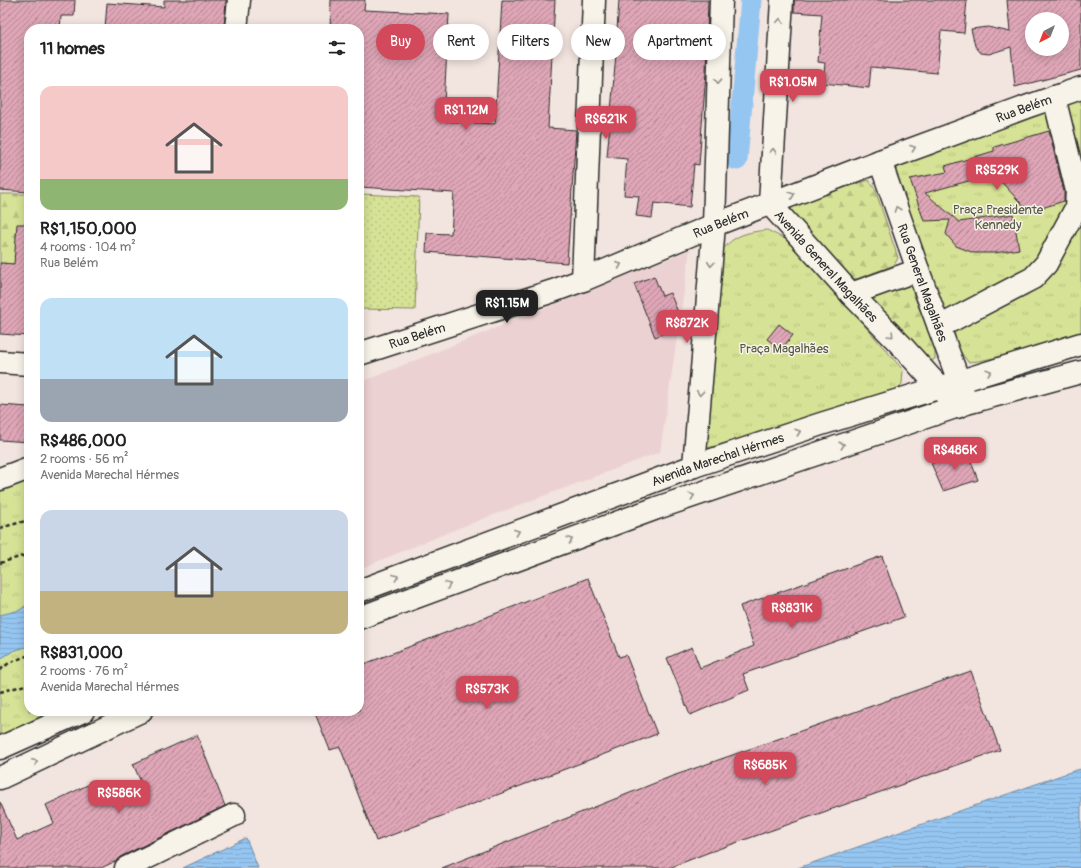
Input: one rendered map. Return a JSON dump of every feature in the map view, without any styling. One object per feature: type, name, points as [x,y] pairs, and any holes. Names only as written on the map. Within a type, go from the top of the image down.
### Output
[{"type":"street","points":[[237,24],[239,0]]},
{"type":"street","points":[[583,280],[594,0]]},
{"type":"street","points":[[694,466],[714,225],[721,0]]},
{"type":"street","name":"Avenida General Magalhães","points":[[782,0],[770,204],[851,294],[950,384],[962,405]]},
{"type":"street","name":"Rua Belém","points":[[364,352],[583,280],[714,225],[880,160],[1081,88]]},
{"type":"street","points":[[939,327],[1033,278],[1046,264],[1076,208],[1077,191],[1054,97]]},
{"type":"street","name":"Rua General Magalhães","points":[[880,160],[939,327],[950,384]]},
{"type":"street","points":[[851,294],[918,270]]},
{"type":"street","name":"Avenida Marechal Hérmes","points":[[364,589],[694,466],[821,424],[1081,344]]},
{"type":"street","points":[[0,362],[24,364]]},
{"type":"street","name":"Avenida Marechal Hérmes","points":[[364,616],[657,508],[962,405],[1081,372]]},
{"type":"street","points":[[0,479],[24,470]]},
{"type":"street","points":[[0,748],[72,716]]},
{"type":"street","points":[[0,778],[130,716]]},
{"type":"street","points":[[126,868],[234,815]]},
{"type":"path","points":[[0,528],[24,521]]},
{"type":"path","points":[[0,563],[24,556]]},
{"type":"path","points":[[0,670],[9,663],[24,657]]},
{"type":"path","points":[[0,692],[24,685]]},
{"type":"shaded area","points":[[690,250],[660,452],[459,528],[364,567],[364,381]]},
{"type":"green space","name":"Praça Presidente Kennedy","points":[[1081,95],[1081,339],[979,361],[968,362],[960,351],[927,266],[895,172],[900,164]]},
{"type":"green space","points":[[869,180],[875,189],[898,258],[894,265],[857,279],[848,277],[790,212],[795,203]]},
{"type":"green space","points":[[0,194],[24,194],[24,226],[17,226],[16,238],[24,255],[24,265],[0,263]]},
{"type":"green space","points":[[364,194],[419,197],[415,310],[364,309]]},
{"type":"green space","name":"Praça Magalhães","points":[[767,230],[793,243],[903,370],[902,384],[893,394],[701,450],[717,256],[728,244],[738,237],[744,234]]},
{"type":"green space","points":[[909,283],[935,348],[935,359],[927,363],[869,301],[874,289]]},
{"type":"green space","points":[[24,482],[24,716],[45,716],[0,737],[0,491]]},
{"type":"water","points":[[24,607],[24,648],[13,651],[0,659],[0,615],[20,610]]},
{"type":"water","points":[[1081,769],[1081,868],[798,868],[1073,771]]},
{"type":"water","points":[[246,838],[258,868],[183,868]]},
{"type":"building","points":[[0,0],[75,0],[74,16],[61,16],[60,24],[24,24],[24,192],[0,190]]},
{"type":"building","points":[[164,0],[226,0],[224,24],[105,24],[107,3],[164,7]]},
{"type":"building","points":[[331,0],[365,0],[364,10],[449,14],[448,24],[433,24],[433,60],[446,60],[443,121],[495,124],[499,60],[552,60],[548,128],[576,130],[567,263],[426,252],[427,233],[451,234],[454,193],[364,187],[364,24],[330,24]]},
{"type":"building","points":[[502,0],[555,0],[554,24],[501,24]]},
{"type":"building","points":[[619,0],[708,0],[707,24],[633,24],[633,60],[706,60],[699,165],[694,164],[690,207],[654,203],[652,218],[636,216],[639,196],[624,195],[627,159],[607,157],[615,60],[625,60],[625,24],[617,24]]},
{"type":"building","points":[[794,0],[967,0],[964,33],[941,31],[937,73],[871,67],[869,88],[823,83],[825,63],[818,62],[822,14],[794,12]]},
{"type":"building","points":[[1007,0],[1081,0],[1081,70],[1015,87],[1011,47],[989,54],[981,53],[975,46],[971,29],[988,27],[1010,32]]},
{"type":"building","points":[[1049,131],[1064,192],[1064,201],[1029,212],[994,174],[925,193],[959,222],[1013,214],[1019,249],[995,253],[974,253],[956,246],[946,234],[950,220],[924,221],[910,179],[947,172],[945,166],[994,151],[994,147]]},
{"type":"building","points":[[17,224],[24,224],[24,336],[0,334],[0,263],[14,264]]},
{"type":"building","points":[[654,276],[662,296],[670,293],[680,317],[672,320],[675,329],[655,337],[634,284]]},
{"type":"building","points":[[779,324],[793,335],[781,350],[767,339]]},
{"type":"building","points":[[0,405],[24,407],[24,442],[0,440]]},
{"type":"building","points":[[967,451],[978,480],[943,491],[931,463]]},
{"type":"building","points":[[882,556],[904,617],[743,674],[749,690],[690,715],[667,658],[692,647],[700,668],[754,646],[740,606]]},
{"type":"building","points":[[588,578],[619,657],[626,655],[657,734],[376,841],[340,747],[330,750],[316,716],[364,716],[364,664]]},
{"type":"building","points":[[971,671],[1000,750],[707,853],[669,868],[442,868],[670,777]]},
{"type":"building","points":[[197,735],[225,806],[120,857],[116,861],[101,868],[0,868],[0,802],[17,840],[54,823],[46,805],[94,782],[103,800],[141,782],[133,764]]},
{"type":"waterway","points":[[737,160],[751,0]]}]
